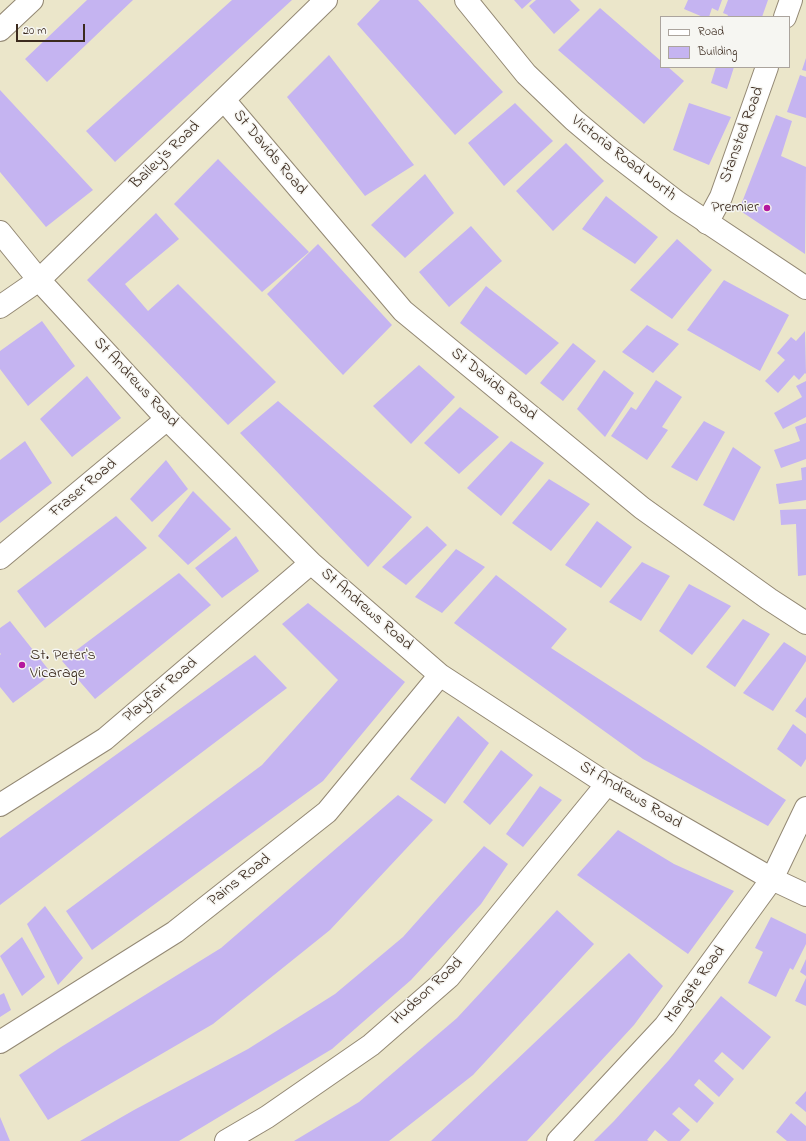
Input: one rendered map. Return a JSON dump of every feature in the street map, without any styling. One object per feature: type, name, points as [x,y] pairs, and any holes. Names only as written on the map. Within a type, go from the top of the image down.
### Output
[{"type":"street","points":[[0,30],[32,0]]},
{"type":"street","name":"Bailey's Road","points":[[0,307],[39,280],[326,0]]},
{"type":"street","name":"Victoria Road North","points":[[466,0],[526,74],[551,100],[574,120],[618,157],[677,202],[806,288]]},
{"type":"street","points":[[785,16],[791,0]]},
{"type":"street","name":"Stansted Road","points":[[707,223],[721,197],[767,68]]},
{"type":"street","name":"St Davids Road","points":[[224,100],[403,311],[642,508],[769,599],[806,623]]},
{"type":"street","name":"St Andrews Road","points":[[0,232],[39,280],[167,419],[311,563],[440,675],[607,784],[772,879],[806,895]]},
{"type":"street","name":"Fraser Road","points":[[0,558],[167,419]]},
{"type":"street","name":"Playfair Road","points":[[0,805],[105,739],[311,563]]},
{"type":"street","name":"Pains Road","points":[[0,1042],[175,932],[327,812],[440,675]]},
{"type":"street","name":"Hudson Road","points":[[226,1141],[267,1117],[371,1045],[449,977],[607,784]]},
{"type":"street","name":"Margate Road","points":[[558,1141],[665,1026],[772,879],[806,808]]},
{"type":"building","points":[[87,0],[133,0],[47,82],[25,59]]},
{"type":"building","points":[[232,0],[292,0],[115,162],[86,131]]},
{"type":"building","points":[[380,0],[418,0],[503,92],[455,135],[357,24]]},
{"type":"building","points":[[514,0],[532,0],[522,9]]},
{"type":"building","points":[[536,0],[570,0],[580,10],[554,34],[529,6]]},
{"type":"building","points":[[688,0],[722,0],[718,11],[712,8],[709,16],[701,16],[684,9]]},
{"type":"building","points":[[728,0],[768,0],[762,16],[728,16],[723,13]]},
{"type":"building","points":[[600,8],[660,60],[660,68],[669,68],[684,81],[644,124],[558,50]]},
{"type":"building","points":[[329,55],[414,165],[365,196],[287,97]]},
{"type":"building","points":[[806,58],[806,71],[802,70]]},
{"type":"building","points":[[716,68],[734,68],[727,89],[711,83]]},
{"type":"building","points":[[800,75],[806,77],[806,118],[787,112]]},
{"type":"building","points":[[0,90],[93,190],[46,227],[0,172]]},
{"type":"building","points":[[515,103],[553,141],[504,186],[468,143]]},
{"type":"building","points":[[689,103],[731,117],[709,165],[673,150]]},
{"type":"building","points":[[776,115],[792,121],[781,156],[806,167],[805,254],[739,210]]},
{"type":"building","points":[[566,143],[604,181],[553,231],[516,191]]},
{"type":"building","points":[[218,159],[309,252],[262,292],[174,204]]},
{"type":"building","points":[[425,174],[454,213],[405,258],[371,225]]},
{"type":"building","points":[[606,196],[658,237],[635,264],[582,229]]},
{"type":"building","points":[[156,213],[179,239],[125,284],[148,311],[178,284],[276,382],[228,425],[87,280]]},
{"type":"building","points":[[471,226],[502,261],[449,307],[419,272]]},
{"type":"building","points":[[677,239],[712,270],[672,319],[630,290]]},
{"type":"building","points":[[318,244],[392,325],[343,375],[267,294]]},
{"type":"building","points":[[724,280],[789,315],[760,371],[687,330]]},
{"type":"building","points":[[486,286],[559,343],[526,375],[460,323]]},
{"type":"building","points":[[42,321],[75,366],[28,406],[0,369],[0,351]]},
{"type":"building","points":[[647,325],[679,344],[653,373],[622,352]]},
{"type":"building","points":[[805,331],[806,374],[805,373],[799,380],[794,375],[778,393],[765,381],[785,360],[777,353],[791,337],[796,341]]},
{"type":"building","points":[[573,343],[596,361],[563,401],[540,383]]},
{"type":"building","points":[[419,365],[455,397],[411,444],[373,406]]},
{"type":"building","points":[[604,370],[634,393],[605,437],[577,409]]},
{"type":"building","points":[[87,376],[121,418],[72,457],[40,419]]},
{"type":"building","points":[[656,380],[682,397],[662,427],[668,430],[647,460],[611,436],[631,407],[636,410]]},
{"type":"building","points":[[806,381],[806,417],[783,429],[774,413],[802,397],[796,386]]},
{"type":"building","points":[[278,401],[412,517],[368,567],[240,433]]},
{"type":"building","points":[[460,407],[499,437],[459,474],[424,443]]},
{"type":"building","points":[[704,421],[725,432],[697,481],[671,467]]},
{"type":"building","points":[[806,423],[806,459],[781,468],[774,450],[800,441],[795,427]]},
{"type":"building","points":[[25,441],[52,483],[0,523],[0,460]]},
{"type":"building","points":[[511,441],[544,463],[501,516],[467,488]]},
{"type":"building","points":[[733,447],[761,467],[734,521],[703,505]]},
{"type":"building","points":[[166,460],[188,489],[152,522],[130,499]]},
{"type":"building","points":[[806,467],[806,500],[779,504],[776,484],[802,480],[801,468]]},
{"type":"building","points":[[549,479],[590,504],[551,551],[512,523]]},
{"type":"building","points":[[193,491],[231,529],[188,565],[158,536]]},
{"type":"building","points":[[806,509],[806,575],[798,576],[796,524],[781,525],[780,510]]},
{"type":"building","points":[[116,516],[147,548],[45,628],[17,591]]},
{"type":"building","points":[[597,521],[632,547],[601,588],[565,565]]},
{"type":"building","points":[[427,526],[447,545],[406,585],[382,567]]},
{"type":"building","points":[[236,536],[259,571],[222,598],[195,568]]},
{"type":"building","points":[[456,549],[485,567],[442,613],[415,597]]},
{"type":"building","points":[[642,562],[670,576],[641,621],[609,602]]},
{"type":"building","points":[[179,573],[211,605],[95,699],[62,661]]},
{"type":"building","points":[[496,575],[567,629],[551,648],[786,800],[768,826],[643,759],[454,623]]},
{"type":"building","points":[[689,584],[731,606],[692,655],[659,631]]},
{"type":"building","points":[[308,603],[405,682],[323,781],[92,950],[66,911],[262,765],[338,680],[282,624]]},
{"type":"building","points":[[743,619],[770,634],[735,687],[706,667]]},
{"type":"building","name":"St. Peter's Vicarage","points":[[10,621],[52,674],[13,703],[0,687],[0,628]]},
{"type":"building","points":[[784,642],[806,656],[806,661],[773,711],[743,693]]},
{"type":"building","points":[[255,655],[287,688],[0,905],[0,838]]},
{"type":"building","points":[[806,697],[806,718],[795,711]]},
{"type":"building","points":[[458,716],[489,743],[445,804],[410,779]]},
{"type":"building","points":[[793,724],[806,734],[806,759],[801,767],[777,749]]},
{"type":"building","points":[[501,750],[533,775],[490,825],[463,802]]},
{"type":"building","points":[[540,786],[562,800],[523,847],[506,834]]},
{"type":"building","points":[[398,795],[433,820],[330,930],[213,1024],[48,1120],[19,1075],[61,1047],[221,948]]},
{"type":"building","points":[[618,830],[674,864],[734,891],[688,954],[577,875]]},
{"type":"building","points":[[484,846],[508,864],[481,904],[411,980],[332,1049],[179,1141],[80,1141],[134,1110],[248,1049],[335,994],[403,937]]},
{"type":"building","points":[[45,906],[83,958],[58,985],[27,924]]},
{"type":"building","points":[[557,910],[594,944],[473,1075],[389,1141],[294,1141],[359,1102],[457,1018]]},
{"type":"building","points":[[771,917],[806,934],[806,944],[793,970],[790,968],[776,997],[748,983],[763,952],[755,948]]},
{"type":"building","points":[[22,937],[45,977],[22,996],[0,956]]},
{"type":"building","points":[[629,953],[663,986],[634,1025],[527,1141],[431,1141]]},
{"type":"building","points":[[806,959],[806,976],[800,972]]},
{"type":"building","points":[[806,978],[806,1006],[795,1001]]},
{"type":"building","points":[[4,993],[11,1010],[0,1017],[0,995]]},
{"type":"building","points":[[721,996],[771,1037],[743,1070],[722,1052],[714,1061],[734,1079],[719,1097],[699,1079],[694,1085],[714,1103],[697,1123],[679,1107],[672,1114],[690,1130],[680,1141],[668,1141],[655,1130],[647,1140],[649,1141],[594,1141],[669,1060]]},
{"type":"building","points":[[806,1091],[806,1112],[795,1103]]},
{"type":"building","points":[[791,1113],[806,1126],[806,1141],[787,1141],[776,1132]]},
{"type":"building","points":[[0,1117],[10,1141],[0,1141]]},
{"type":"place","name":"Premier","points":[[767,208]]},
{"type":"place","name":"St. Peter's Vicarage","points":[[22,665]]}]
